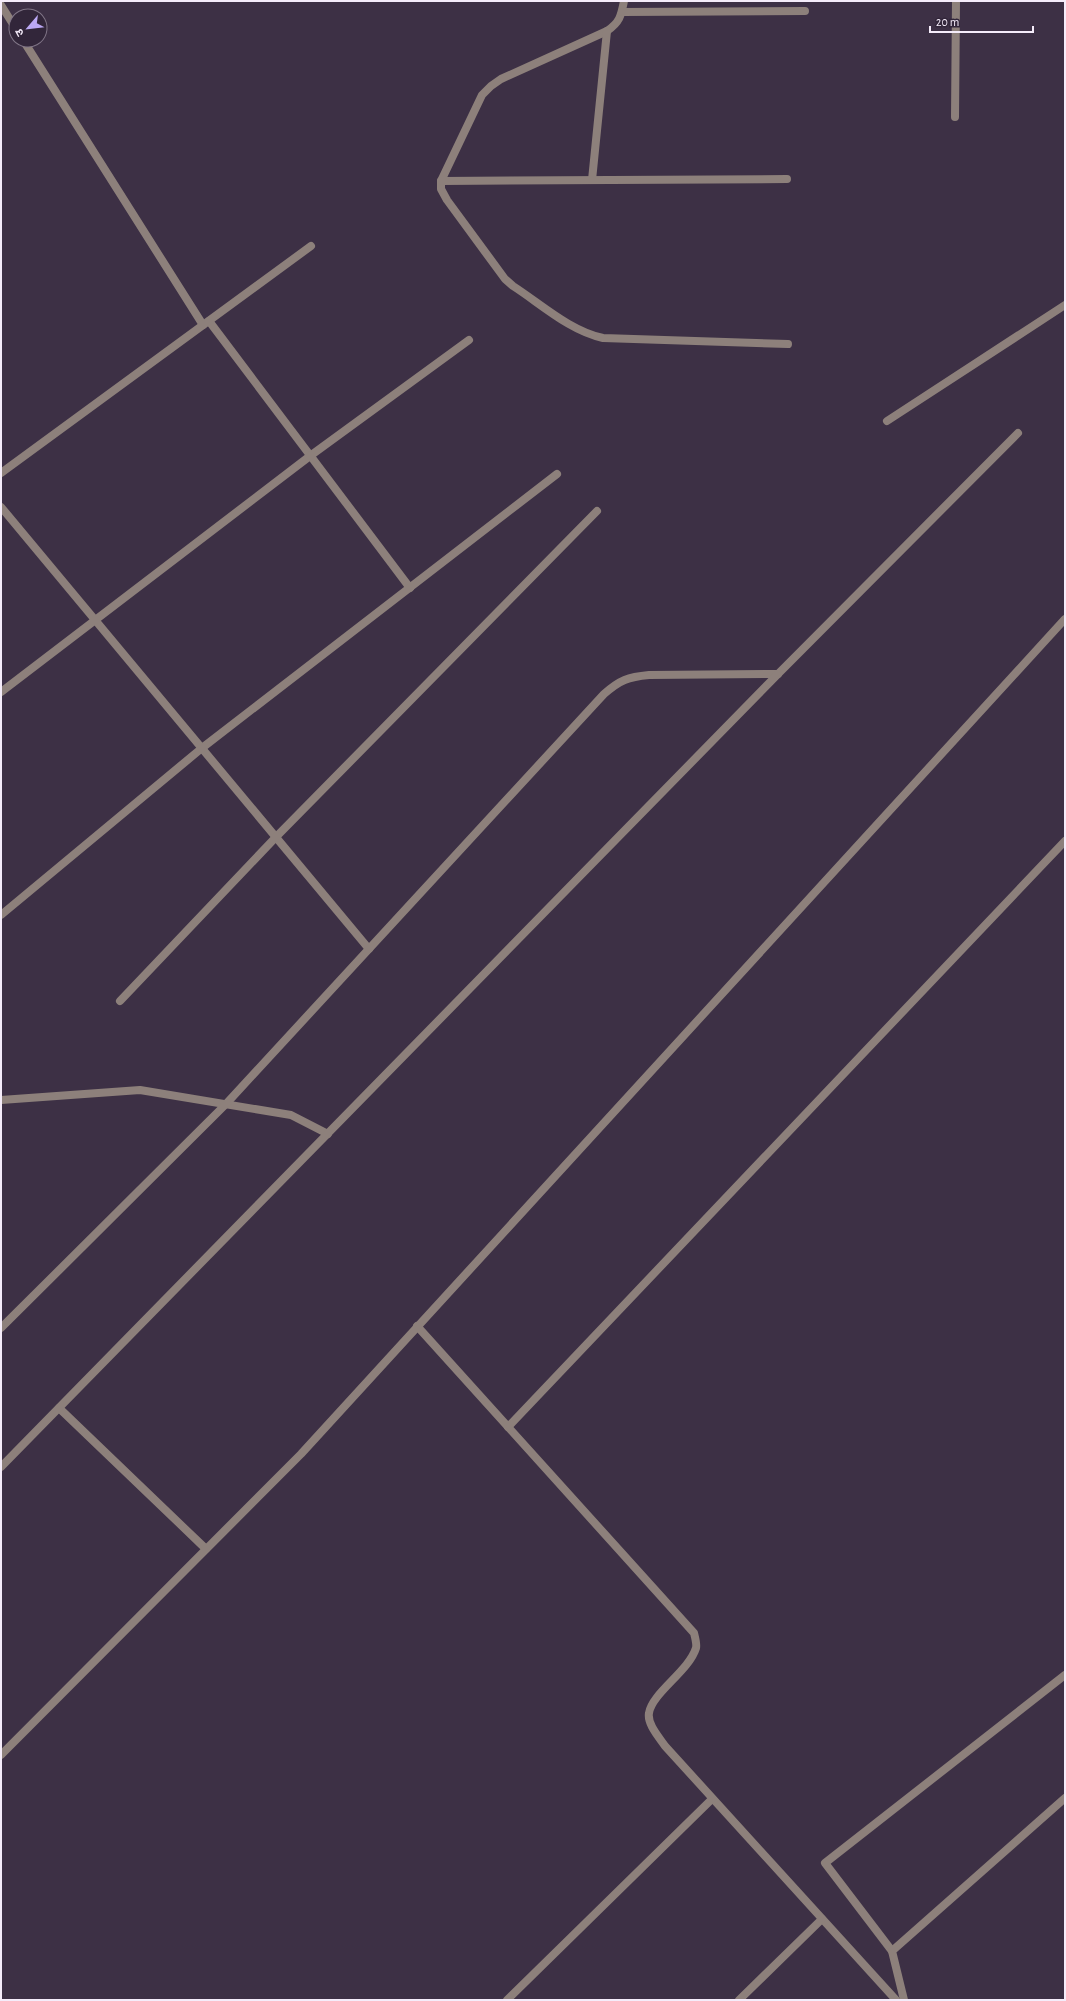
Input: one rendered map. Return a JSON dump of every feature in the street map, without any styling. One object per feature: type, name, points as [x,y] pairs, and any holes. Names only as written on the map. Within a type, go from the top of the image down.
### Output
[{"type":"street","points":[[624,1],[622,12],[617,24],[607,32],[501,79],[482,95],[441,181],[441,189],[447,200],[505,278],[513,286],[577,329],[592,336],[604,338],[788,344]]},
{"type":"street","points":[[955,117],[956,1]]},
{"type":"street","points":[[1,5],[8,16]]},
{"type":"street","points":[[622,12],[805,11]]},
{"type":"street","points":[[592,180],[607,32]]},
{"type":"street","points":[[28,48],[206,323],[310,456],[410,588]]},
{"type":"street","points":[[441,181],[787,179]]},
{"type":"street","points":[[1,473],[311,246]]},
{"type":"street","points":[[886,421],[1065,305]]},
{"type":"street","points":[[1,692],[310,456],[469,340]]},
{"type":"street","points":[[2,1465],[778,674],[1018,433]]},
{"type":"street","points":[[1,915],[202,748],[557,474]]},
{"type":"street","points":[[1,507],[369,949]]},
{"type":"street","points":[[120,1001],[276,836],[597,511]]},
{"type":"street","points":[[1,1755],[301,1454],[1065,619]]},
{"type":"street","points":[[1,1328],[226,1104],[604,694],[618,682],[634,677],[649,675],[778,674]]},
{"type":"street","points":[[508,1427],[1065,841]]},
{"type":"street","points":[[1,1100],[140,1090],[291,1115],[328,1134]]},
{"type":"street","points":[[417,1326],[694,1633],[696,1647],[686,1665],[652,1704],[649,1714],[652,1726],[665,1746],[712,1799],[896,2000]]},
{"type":"street","points":[[58,1408],[206,1549]]},
{"type":"street","points":[[904,2000],[892,1952],[825,1863],[1065,1676]]},
{"type":"street","points":[[892,1952],[1065,1798]]},
{"type":"street","points":[[507,2000],[712,1799]]},
{"type":"street","points":[[739,2000],[822,1919]]}]
